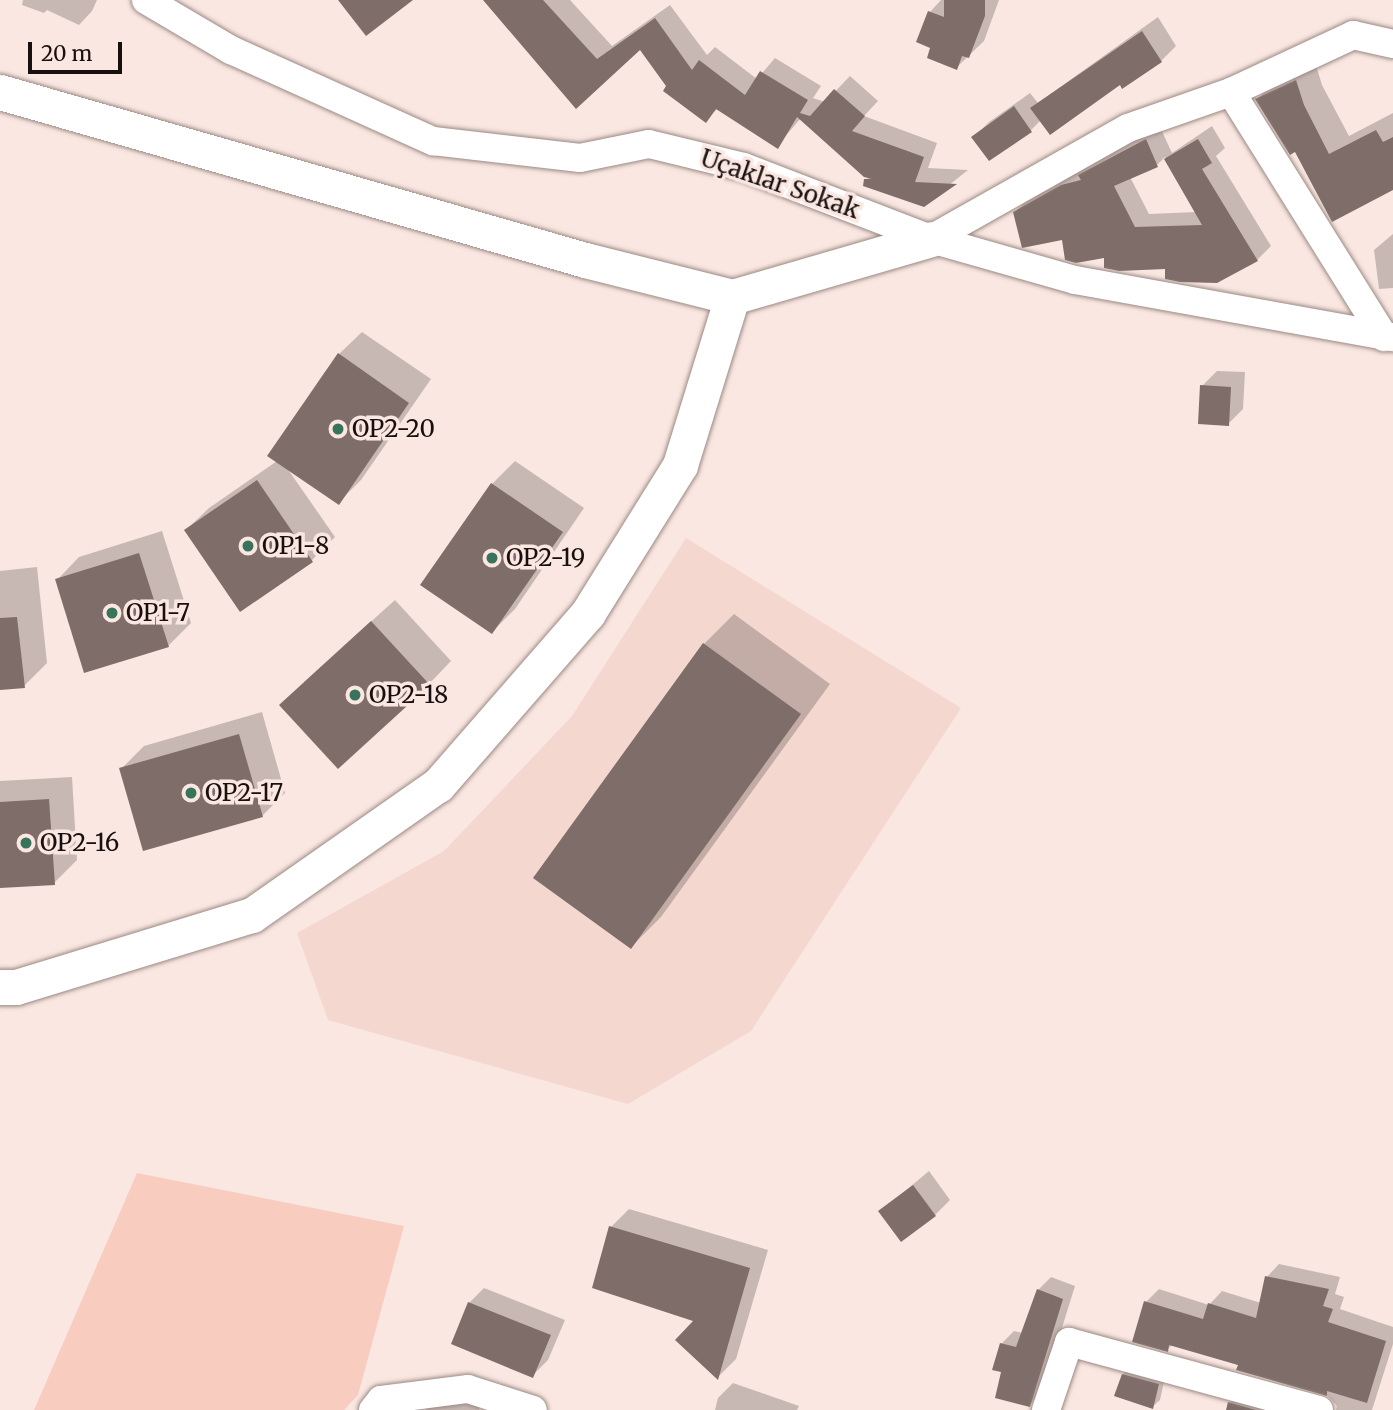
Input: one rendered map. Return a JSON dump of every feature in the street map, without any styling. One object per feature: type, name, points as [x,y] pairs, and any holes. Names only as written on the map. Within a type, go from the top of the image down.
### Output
[{"type":"street","name":"Uçaklar Sokak","points":[[146,0],[231,50],[433,141],[580,158],[649,144],[744,167],[931,239],[1075,280],[1388,337]]},
{"type":"street","points":[[0,92],[585,260],[732,297],[931,239],[1128,128],[1231,92],[1353,35],[1393,44]]},
{"type":"street","points":[[1231,92],[1388,337]]},
{"type":"street","points":[[0,987],[16,987],[252,915],[438,785],[588,613],[680,465],[732,297]]},
{"type":"street","points":[[1046,1410],[1069,1342],[1319,1410]]},
{"type":"street","points":[[373,1410],[381,1400],[468,1389],[533,1410]]},
{"type":"shaded area","points":[[686,538],[961,708],[751,1031],[628,1104],[328,1020],[297,933],[444,851],[572,716]]},
{"type":"shaded area","points":[[137,1173],[404,1226],[358,1395],[344,1410],[34,1410]]},
{"type":"building","points":[[338,0],[413,0],[366,36]]},
{"type":"building","points":[[483,0],[543,0],[597,59],[655,18],[692,70],[699,60],[745,95],[760,71],[808,100],[800,113],[810,116],[834,89],[865,116],[852,131],[924,157],[915,182],[957,184],[924,207],[863,186],[864,179],[872,179],[864,177],[797,117],[778,149],[716,109],[706,123],[663,91],[666,86],[640,50],[576,109]]},
{"type":"building","points":[[944,0],[985,0],[985,16],[969,58],[962,56],[957,70],[927,58],[930,48],[916,42],[928,11],[944,17]]},
{"type":"building","points":[[1142,31],[1162,62],[1122,89],[1120,85],[1050,135],[1030,108]]},
{"type":"building","points":[[1296,80],[1304,105],[1329,154],[1376,130],[1383,142],[1393,137],[1393,190],[1332,222],[1295,152],[1290,155],[1255,99]]},
{"type":"building","points":[[1014,106],[1032,132],[989,161],[971,137]]},
{"type":"building","points":[[1146,139],[1158,167],[1114,186],[1135,227],[1202,225],[1164,159],[1198,139],[1212,163],[1202,169],[1258,261],[1217,283],[1180,282],[1165,279],[1165,269],[1119,271],[1104,268],[1104,258],[1076,263],[1065,260],[1062,240],[1022,248],[1013,212],[1061,185],[1081,180],[1078,175]]},
{"type":"building","name":"OP2-20","points":[[338,353],[409,403],[339,505],[267,456]]},
{"type":"building","points":[[1200,385],[1231,387],[1229,426],[1198,424]]},
{"type":"building","name":"OP1-8","points":[[257,480],[313,562],[240,612],[184,530]]},
{"type":"building","name":"OP2-19","points":[[491,483],[563,532],[492,634],[420,585]]},
{"type":"building","name":"OP1-7","points":[[139,553],[169,647],[84,673],[55,579]]},
{"type":"building","points":[[17,617],[25,688],[0,690],[0,618]]},
{"type":"building","name":"OP2-18","points":[[371,621],[430,685],[338,769],[279,705]]},
{"type":"building","points":[[703,643],[801,714],[631,949],[533,878]]},
{"type":"building","name":"OP2-17","points":[[239,734],[263,817],[143,851],[119,768]]},
{"type":"building","name":"OP2-16","points":[[49,799],[55,885],[0,888],[0,802]]},
{"type":"building","points":[[913,1185],[936,1216],[901,1242],[878,1211]]},
{"type":"building","points":[[609,1226],[750,1268],[718,1380],[675,1340],[693,1321],[592,1288]]},
{"type":"building","points":[[1265,1276],[1329,1289],[1323,1306],[1333,1309],[1328,1322],[1386,1341],[1367,1403],[1327,1391],[1327,1396],[1236,1370],[1238,1365],[1169,1345],[1168,1352],[1132,1342],[1144,1301],[1203,1319],[1208,1303],[1256,1318]]},
{"type":"building","points":[[1037,1289],[1063,1299],[1030,1407],[995,1398],[1001,1372],[992,1370],[1000,1343],[1016,1347]]},
{"type":"building","points":[[468,1302],[551,1335],[533,1378],[451,1344]]},
{"type":"building","points":[[1122,1374],[1159,1384],[1153,1409],[1114,1396]]},
{"type":"building","points":[[1228,1402],[1256,1410],[1226,1410]]},
{"type":"place","name":"OP2-20","points":[[338,429]]},
{"type":"place","name":"OP1-8","points":[[248,546]]},
{"type":"place","name":"OP2-19","points":[[492,558]]},
{"type":"place","name":"OP1-7","points":[[112,613]]},
{"type":"place","name":"OP2-18","points":[[355,695]]},
{"type":"place","name":"OP2-17","points":[[191,793]]},
{"type":"place","name":"OP2-16","points":[[26,843]]}]
